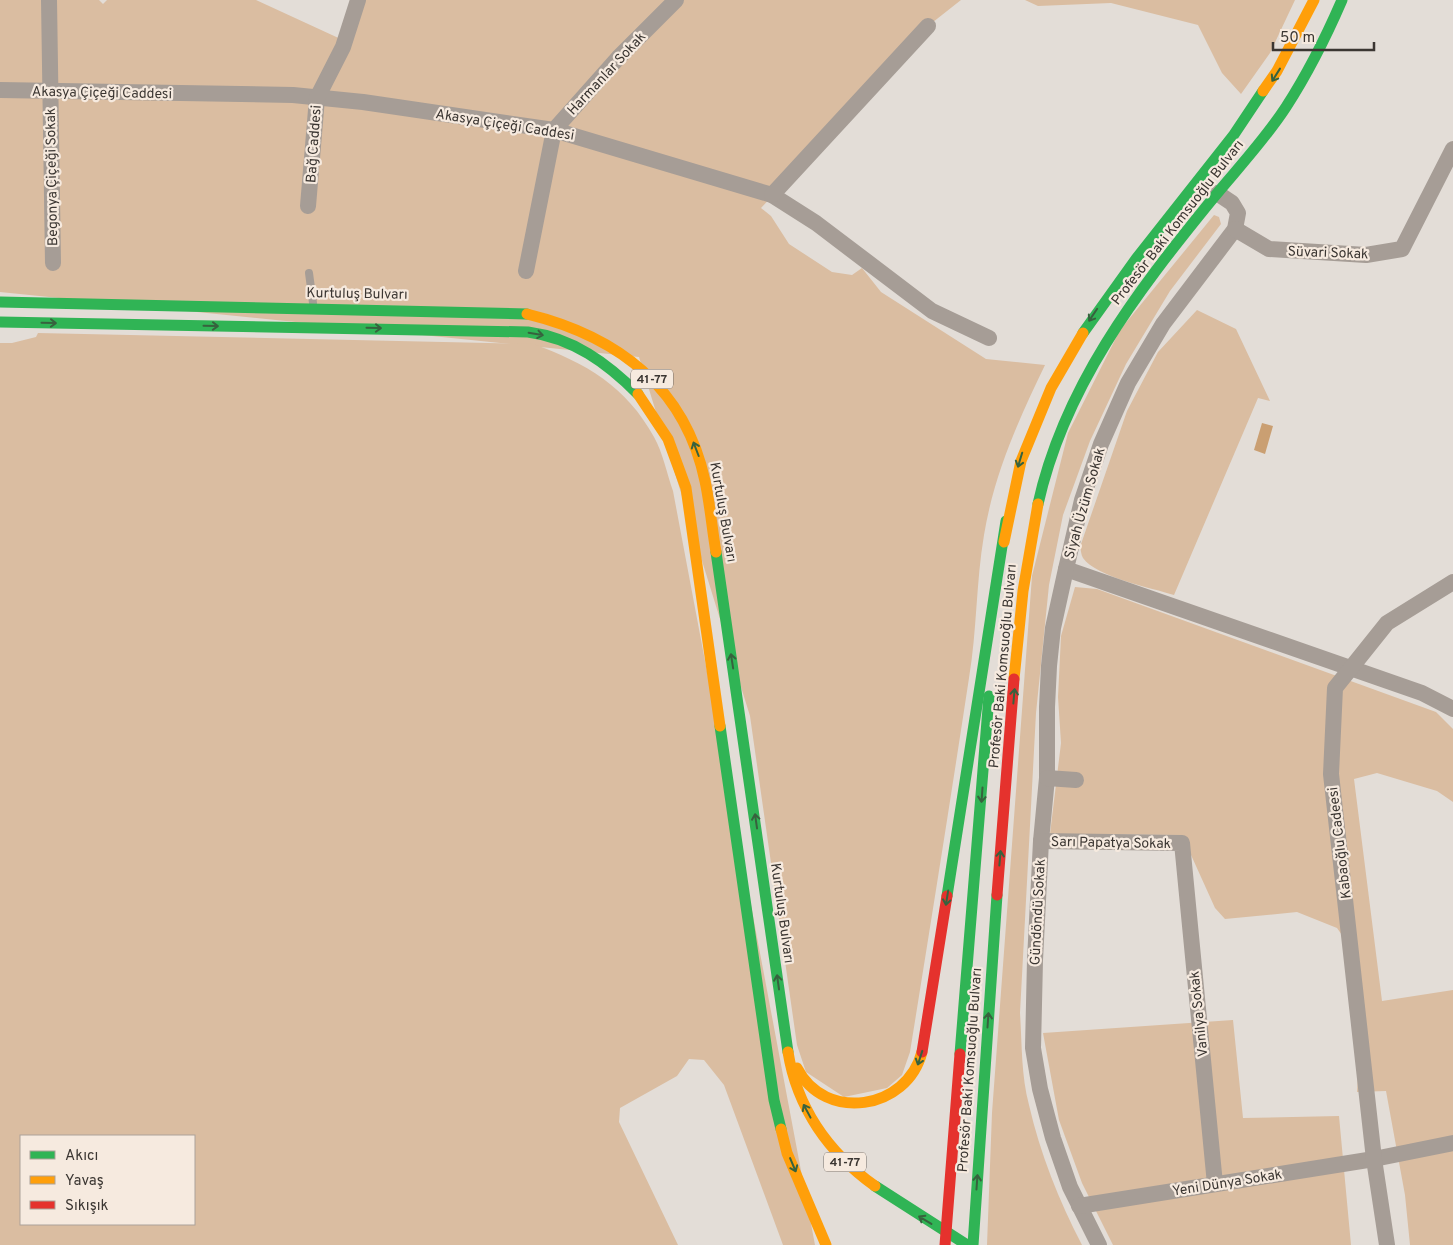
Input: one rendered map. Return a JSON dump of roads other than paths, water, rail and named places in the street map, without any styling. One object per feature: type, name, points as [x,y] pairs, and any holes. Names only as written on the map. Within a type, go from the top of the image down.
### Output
[{"type":"main road","name":"Profesör Baki Komsuoğlu Bulvarı","points":[[945,1245],[995,627],[1010,494],[1034,423],[1068,354],[1116,282],[1238,130],[1286,58],[1314,0]]},
{"type":"main road","name":"Profesör Baki Komsuoğlu Bulvarı","points":[[973,1245],[989,992],[1021,606],[1040,498],[1070,409],[1110,334],[1146,282],[1286,106],[1325,40],[1342,0]]},
{"type":"main road","name":"Kurtuluş Bulvarı","points":[[0,302],[521,312],[575,326],[618,348],[656,382],[673,405],[694,444],[705,480],[785,1031]]},
{"type":"main road","name":"41-77","points":[[0,322],[525,332],[552,337],[598,359],[621,377],[649,407],[667,433],[681,468],[686,488],[774,1100],[787,1153],[826,1245]]},
{"type":"main road","points":[[785,1031],[801,1079],[817,1093],[838,1102],[861,1104],[883,1099],[902,1087],[916,1068],[925,1040],[968,750],[1006,522]]},
{"type":"main road","name":"41-77","points":[[785,1031],[793,1077],[800,1097],[813,1122],[838,1155],[859,1176],[967,1245]]},
{"type":"main road","points":[[764,1033],[779,1087],[789,1109]]},
{"type":"street","name":"Begonya Çiçeği Sokak","points":[[49,0],[53,263]]},
{"type":"street","name":"Bağ Caddesi","points":[[308,206],[317,98],[344,47],[358,0]]},
{"type":"street","name":"Harmanlar Sokak","points":[[554,130],[618,58],[676,0]]},
{"type":"street","points":[[772,196],[928,26]]},
{"type":"street","name":"Akasya Çiçeği Caddesi","points":[[0,90],[317,98],[554,130],[772,196],[816,223],[932,311],[989,338]]},
{"type":"street","points":[[526,271],[554,130]]},
{"type":"street","name":"Süvari Sokak","points":[[1235,229],[1269,249],[1366,255],[1402,249],[1453,148]]},
{"type":"street","points":[[1217,193],[1232,204],[1238,213],[1235,229]]},
{"type":"street","name":"Siyah Üzüm Sokak","points":[[1235,229],[1163,324],[1128,383],[1101,444],[1082,500],[1066,568],[1422,693],[1453,710]]},
{"type":"street","name":"Gündöndü Sokak","points":[[1066,568],[1053,628],[1046,707],[1047,778],[1041,841],[1033,1003],[1033,1048],[1053,1138],[1070,1187],[1098,1245]]},
{"type":"street","name":"Kabaoğlu Cadeesi","points":[[1387,1245],[1374,1158],[1331,774],[1335,688],[1387,623],[1453,582]]},
{"type":"street","points":[[1047,778],[1076,780]]},
{"type":"street","name":"Sarı Papatya Sokak","points":[[1041,841],[1182,843]]},
{"type":"street","name":"Vanilya Sokak","points":[[1182,843],[1215,1184]]},
{"type":"street","name":"Yeni Dünya Sokak","points":[[1079,1206],[1374,1158],[1453,1143]]},
{"type":"lane","points":[[308,273],[314,308]]}]
